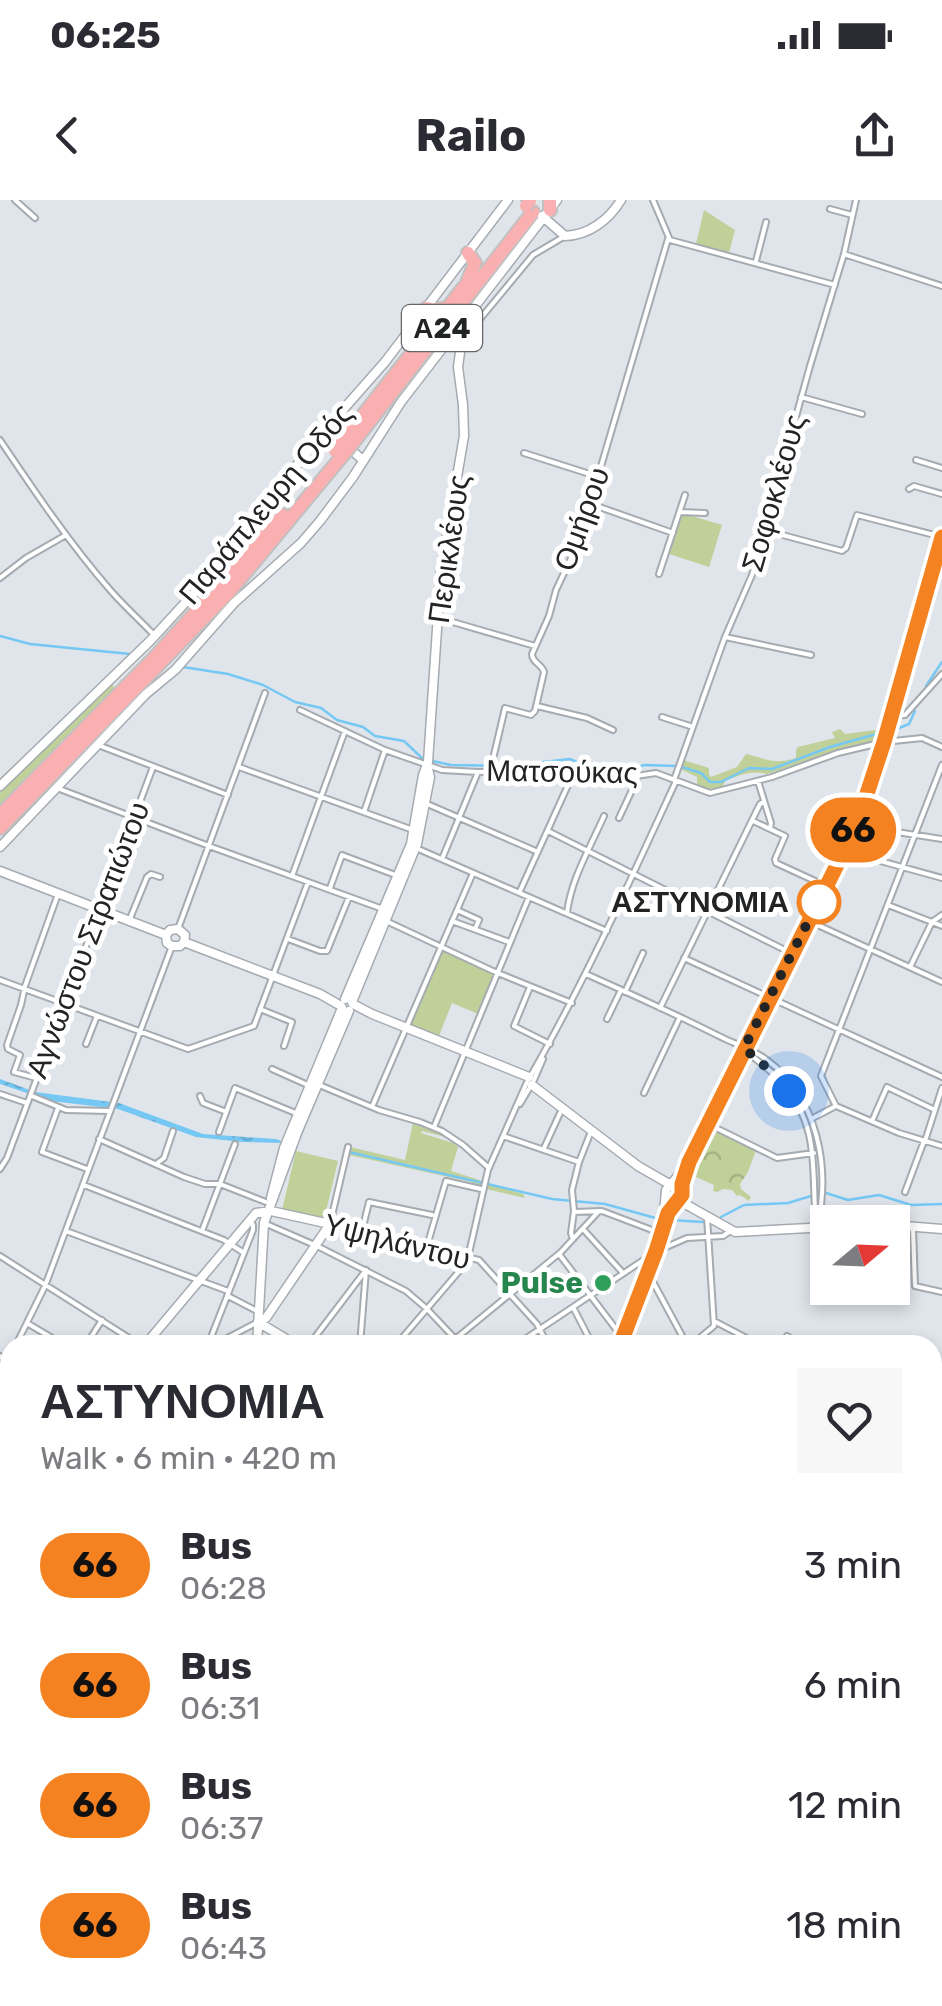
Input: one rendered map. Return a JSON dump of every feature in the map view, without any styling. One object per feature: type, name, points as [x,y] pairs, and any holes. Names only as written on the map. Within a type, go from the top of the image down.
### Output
[{"type":"highway","name":"Α24","points":[[0,815],[244,575],[489,254],[540,206]]},
{"type":"highway","name":"Α24","points":[[0,828],[156,662],[343,447],[401,391],[540,206]]},
{"type":"highway","points":[[468,253],[481,257],[489,254]]},
{"type":"highway","points":[[467,283],[475,263],[468,253]]},
{"type":"highway","points":[[427,308],[446,308]]},
{"type":"highway","points":[[427,308],[431,327]]},
{"type":"street","points":[[15,200],[35,218]]},
{"type":"street","name":"Παράπλευρη Οδός","points":[[0,786],[195,592],[384,362],[508,200]]},
{"type":"street","points":[[456,340],[539,250],[596,226],[608,218],[621,200]]},
{"type":"street","points":[[653,200],[668,239],[835,285]]},
{"type":"street","name":"Σοφοκλέους","points":[[468,1256],[488,1169],[586,974],[675,780],[725,637],[750,580],[856,200]]},
{"type":"street","points":[[540,206],[565,236]]},
{"type":"street","name":"Παράπλευρη Οδός","points":[[0,846],[146,694],[178,668],[234,603],[301,543],[363,460],[401,391],[456,340],[540,206]]},
{"type":"street","points":[[830,209],[852,215]]},
{"type":"street","points":[[755,263],[766,222]]},
{"type":"street","name":"Ομήρου","points":[[536,706],[544,672],[532,657],[535,646],[574,556],[591,504],[668,239]]},
{"type":"street","points":[[844,254],[942,286]]},
{"type":"street","name":"Περικλέους","points":[[428,760],[442,564],[464,436],[456,340]]},
{"type":"street","points":[[802,396],[862,414]]},
{"type":"street","points":[[326,429],[363,460]]},
{"type":"street","points":[[0,440],[66,535],[155,636]]},
{"type":"street","points":[[524,453],[599,477]]},
{"type":"street","points":[[916,460],[942,468]]},
{"type":"street","points":[[910,489],[914,486],[942,494]]},
{"type":"street","points":[[659,574],[685,495]]},
{"type":"street","points":[[591,504],[674,533]]},
{"type":"street","points":[[680,512],[705,513]]},
{"type":"street","points":[[626,1335],[664,1222],[666,1188],[689,1162],[856,825],[884,742],[942,537],[857,515],[842,551],[764,530]]},
{"type":"street","points":[[0,578],[66,535]]},
{"type":"street","points":[[195,592],[207,602]]},
{"type":"street","points":[[438,618],[535,646]]},
{"type":"street","points":[[725,637],[811,655]]},
{"type":"street","points":[[891,716],[906,715],[942,674]]},
{"type":"street","points":[[178,929],[265,693]]},
{"type":"street","points":[[492,758],[505,708],[532,716],[536,706],[586,718],[613,730]]},
{"type":"street","name":"Ματσούκας","points":[[300,710],[385,750],[428,760],[442,770],[559,770],[613,779],[656,773],[710,794],[884,742],[926,738],[942,747]]},
{"type":"street","points":[[662,717],[692,727]]},
{"type":"street","points":[[292,876],[345,731]]},
{"type":"street","points":[[98,745],[228,795]]},
{"type":"street","points":[[364,812],[385,750]]},
{"type":"street","points":[[153,1335],[269,1202],[313,1085],[416,848],[430,777],[428,760]]},
{"type":"street","points":[[347,1005],[414,830],[428,760]]},
{"type":"street","points":[[942,765],[820,1076],[836,1106],[899,1134],[942,1146]]},
{"type":"street","name":"Αγνώστου Στρατιώτου","points":[[0,1168],[153,767]]},
{"type":"street","points":[[238,767],[414,830]]},
{"type":"street","points":[[442,859],[478,772]]},
{"type":"street","points":[[519,892],[574,772]]},
{"type":"street","points":[[619,818],[638,775]]},
{"type":"street","points":[[758,781],[770,829]]},
{"type":"street","points":[[57,788],[384,909]]},
{"type":"street","points":[[660,1008],[764,801]]},
{"type":"street","points":[[425,802],[538,852]]},
{"type":"street","points":[[567,913],[569,898],[604,816]]},
{"type":"street","points":[[752,820],[786,837],[775,862],[826,886]]},
{"type":"street","points":[[856,825],[942,839]]},
{"type":"street","points":[[548,831],[792,954]]},
{"type":"street","points":[[416,848],[607,930]]},
{"type":"street","points":[[844,851],[942,878]]},
{"type":"street","points":[[329,890],[342,855],[398,876]]},
{"type":"street","points":[[0,871],[166,935]]},
{"type":"street","points":[[372,1108],[474,873]]},
{"type":"street","points":[[128,921],[146,877],[160,877]]},
{"type":"street","points":[[0,980],[191,1049],[252,1027],[308,882]]},
{"type":"street","points":[[36,1078],[14,1072],[20,1055],[6,1046],[58,894]]},
{"type":"street","points":[[287,938],[327,952],[348,897]]},
{"type":"street","points":[[434,1127],[529,897]]},
{"type":"street","points":[[888,905],[942,926]]},
{"type":"street","points":[[457,910],[479,920],[475,929]]},
{"type":"street","points":[[910,968],[932,922],[942,916]]},
{"type":"street","points":[[386,921],[498,974],[572,1003]]},
{"type":"street","points":[[452,921],[510,942]]},
{"type":"street","points":[[809,921],[942,982]]},
{"type":"street","points":[[178,929],[184,934],[184,942],[172,946],[166,935],[178,929]]},
{"type":"street","points":[[184,942],[406,1026],[530,1081],[638,1166],[669,1200],[678,1201],[731,1230],[810,1228]]},
{"type":"street","points":[[21,1335],[46,1286],[172,946]]},
{"type":"street","points":[[607,1019],[643,953]]},
{"type":"street","points":[[684,958],[942,1077]]},
{"type":"street","points":[[586,974],[761,1056],[780,1072],[812,1118],[821,1167],[821,1205]]},
{"type":"street","points":[[530,986],[514,1026],[550,1044]]},
{"type":"street","points":[[260,1009],[292,1022],[284,1046]]},
{"type":"street","points":[[86,1044],[97,1016]]},
{"type":"street","points":[[644,1092],[680,1017]]},
{"type":"street","points":[[744,1048],[789,1091],[806,1121],[814,1153],[816,1205]]},
{"type":"street","points":[[272,1069],[372,1108],[434,1127],[454,1138],[488,1169]]},
{"type":"street","points":[[257,1335],[264,1224],[284,1148],[313,1085]]},
{"type":"street","points":[[872,1122],[887,1087],[935,1110]]},
{"type":"street","points":[[218,1132],[235,1088],[298,1114]]},
{"type":"street","points":[[906,1192],[942,1088]]},
{"type":"street","points":[[31,1093],[58,1108],[109,1111]]},
{"type":"street","points":[[0,1094],[27,1104]]},
{"type":"street","points":[[200,1096],[203,1103],[225,1112]]},
{"type":"street","points":[[543,1150],[563,1106]]},
{"type":"street","points":[[812,1118],[836,1106]]},
{"type":"street","points":[[58,1108],[42,1152],[89,1170]]},
{"type":"street","points":[[708,1124],[777,1158],[814,1153]]},
{"type":"street","points":[[573,1239],[572,1196],[591,1129]]},
{"type":"street","points":[[156,1164],[164,1158],[173,1130]]},
{"type":"street","points":[[503,1136],[579,1162]]},
{"type":"street","points":[[100,1139],[205,1184],[220,1184],[269,1202]]},
{"type":"street","points":[[202,1231],[235,1144]]},
{"type":"street","points":[[228,1335],[258,1317],[266,1318],[316,1246],[330,1224],[348,1147]]},
{"type":"street","points":[[574,1211],[600,1210],[646,1226],[664,1222],[682,1195],[689,1162]]},
{"type":"street","points":[[638,1166],[671,1185],[676,1184],[711,1219]]},
{"type":"street","points":[[427,1246],[447,1180],[483,1188]]},
{"type":"street","points":[[84,1184],[202,1231],[244,1253]]},
{"type":"street","name":"Υψηλάντου","points":[[269,1202],[330,1224],[480,1260],[543,1335]]},
{"type":"street","points":[[362,1232],[369,1202],[434,1216]]},
{"type":"street","points":[[461,1335],[559,1254],[600,1210]]},
{"type":"street","points":[[214,1335],[253,1230],[253,1217]]},
{"type":"street","points":[[703,1335],[713,1328],[714,1321],[708,1236],[711,1219]]},
{"type":"street","points":[[264,1224],[406,1291],[452,1335]]},
{"type":"street","points":[[910,1226],[942,1229]]},
{"type":"street","points":[[913,1226],[916,1288],[942,1292]]},
{"type":"street","points":[[583,1229],[623,1274]]},
{"type":"street","points":[[531,1335],[656,1251],[687,1238],[725,1235],[731,1230]]},
{"type":"street","points":[[66,1231],[228,1293],[282,1335]]},
{"type":"street","points":[[559,1254],[619,1335]]},
{"type":"street","points":[[0,1256],[127,1335]]},
{"type":"street","points":[[404,1335],[468,1256]]},
{"type":"street","points":[[317,1335],[366,1270]]},
{"type":"street","points":[[361,1335],[366,1270]]},
{"type":"street","points":[[647,1276],[683,1335]]},
{"type":"street","points":[[574,1307],[588,1335]]},
{"type":"street","points":[[92,1335],[102,1320]]},
{"type":"street","points":[[714,1321],[741,1335]]},
{"type":"street","points":[[27,1323],[47,1335]]},
{"type":"green space","points":[[704,210],[735,230],[729,253],[696,244]]},
{"type":"green space","points":[[682,513],[722,525],[709,567],[669,554]]},
{"type":"green space","points":[[108,683],[115,689],[0,807],[0,788]]},
{"type":"green space","points":[[840,729],[845,734],[884,729],[881,740],[767,774],[741,775],[716,788],[697,786],[697,777],[680,769],[683,760],[709,768],[711,777],[737,767],[746,754],[782,761],[796,758],[798,747],[835,738],[832,732]]},
{"type":"green space","points":[[442,949],[495,975],[478,1014],[452,1003],[439,1036],[409,1024]]},
{"type":"green space","points":[[413,1123],[453,1139],[421,1133],[458,1147],[451,1171],[523,1194],[525,1198],[349,1155],[350,1147],[405,1160]]},
{"type":"green space","points":[[714,1128],[756,1150],[740,1184],[751,1197],[749,1201],[732,1190],[713,1191],[714,1185],[687,1173]]},
{"type":"green space","points":[[296,1151],[338,1161],[324,1220],[282,1210]]},
{"type":"water","points":[[0,1079],[35,1092],[119,1103],[203,1134],[276,1139],[281,1143],[196,1137],[118,1109],[51,1101],[0,1084]]},
{"type":"waterway","points":[[0,636],[30,644],[130,654]]},
{"type":"waterway","points":[[926,686],[942,662]]},
{"type":"waterway","points":[[183,667],[228,674],[263,685],[295,702],[321,708],[337,720],[363,727],[375,736],[404,741],[423,759],[451,765],[507,766],[570,759],[605,771],[645,765],[676,766]]},
{"type":"waterway","points":[[892,731],[909,724],[915,711]]},
{"type":"waterway","points":[[682,767],[701,773],[710,782],[721,782],[749,768],[772,769],[880,733]]},
{"type":"waterway","points":[[349,1152],[552,1199],[605,1204],[659,1219]]},
{"type":"waterway","points":[[826,1193],[848,1200],[879,1195],[911,1205],[942,1204]]},
{"type":"waterway","points":[[721,1217],[744,1205],[788,1203],[811,1196]]},
{"type":"waterway","points":[[671,1220],[703,1222]]},
{"type":"bus line","name":"66","points":[[624,1335],[668,1213],[682,1195],[689,1162],[861,812],[942,537]]},
{"type":"place","name":"ΑΣΤΥΝΟΜΙΑ","points":[[819,902]]},
{"type":"place","name":"Pulse","points":[[603,1283]]},
{"type":"route","points":[[789,1091],[744,1048],[821,896],[819,902]]}]
